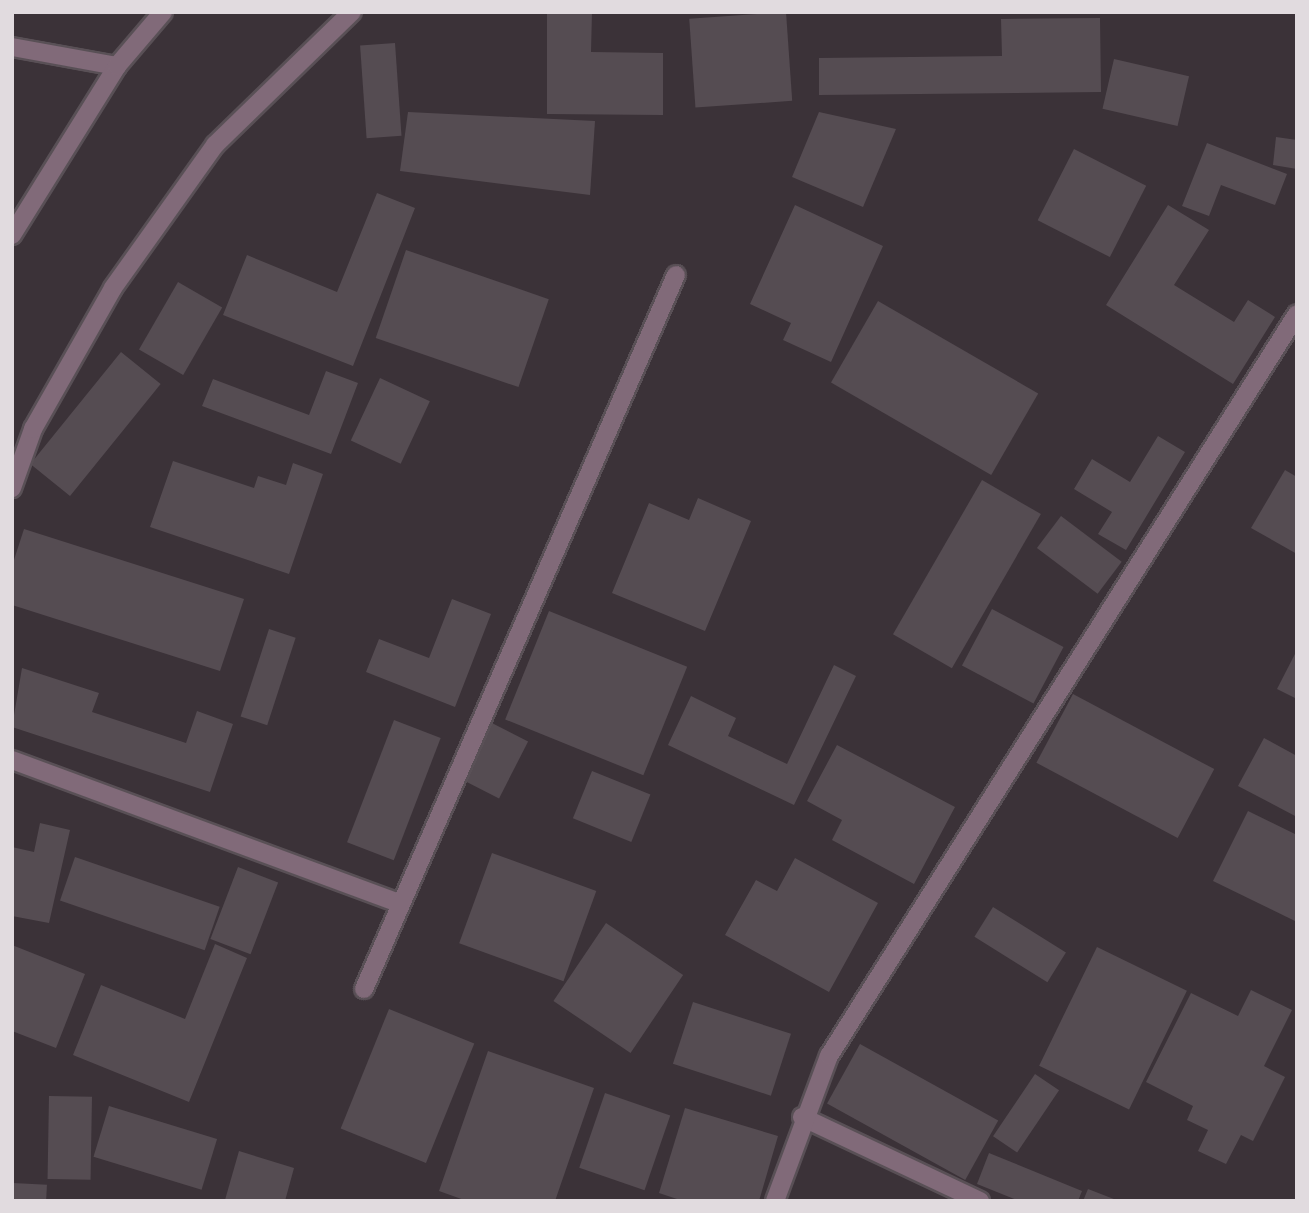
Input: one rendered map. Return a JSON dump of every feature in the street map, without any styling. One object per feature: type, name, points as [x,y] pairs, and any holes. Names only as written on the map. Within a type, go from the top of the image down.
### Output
[{"type":"street","points":[[12,234],[117,66],[163,12]]},
{"type":"street","points":[[12,488],[33,429],[137,255],[215,145],[352,12]]},
{"type":"street","points":[[12,47],[117,66]]},
{"type":"street","points":[[364,989],[398,903],[676,275]]},
{"type":"street","points":[[775,1201],[802,1116],[829,1056],[1297,314]]},
{"type":"street","points":[[12,760],[398,903]]},
{"type":"street","points":[[802,1116],[980,1201]]},
{"type":"building","points":[[547,12],[592,12],[591,52],[663,53],[663,115],[547,114]]},
{"type":"building","points":[[786,12],[792,101],[695,108],[689,19]]},
{"type":"building","points":[[1100,18],[1101,92],[819,95],[819,58],[1002,56],[1001,19]]},
{"type":"building","points":[[395,43],[401,136],[367,138],[360,45]]},
{"type":"building","points":[[1114,59],[1189,76],[1178,126],[1103,109]]},
{"type":"building","points":[[408,112],[595,121],[590,195],[400,171]]},
{"type":"building","points":[[819,112],[896,129],[863,207],[792,177]]},
{"type":"building","points":[[1276,137],[1297,140],[1297,169],[1273,165]]},
{"type":"building","points":[[1207,143],[1287,174],[1275,205],[1221,185],[1209,216],[1182,206]]},
{"type":"building","points":[[1074,149],[1146,186],[1110,257],[1038,220]]},
{"type":"building","points":[[377,193],[415,208],[353,366],[223,315],[247,255],[337,292]]},
{"type":"building","points":[[795,205],[883,246],[831,362],[783,340],[791,323],[750,304]]},
{"type":"building","points":[[1168,205],[1209,230],[1174,285],[1234,322],[1248,300],[1275,317],[1233,384],[1106,305]]},
{"type":"building","points":[[406,250],[549,299],[518,387],[376,338]]},
{"type":"building","points":[[178,282],[222,308],[183,375],[139,350]]},
{"type":"building","points":[[878,301],[1038,393],[991,475],[831,382]]},
{"type":"building","points":[[121,352],[161,384],[70,496],[30,464]]},
{"type":"building","points":[[326,371],[358,383],[331,454],[202,406],[213,379],[309,415]]},
{"type":"building","points":[[380,378],[430,401],[401,464],[351,441]]},
{"type":"building","points":[[1158,436],[1185,452],[1126,550],[1098,534],[1112,512],[1074,489],[1092,459],[1130,482]]},
{"type":"building","points":[[173,461],[254,488],[258,476],[286,485],[293,463],[323,474],[289,574],[150,527]]},
{"type":"building","points":[[1285,470],[1297,477],[1297,554],[1251,528]]},
{"type":"building","points":[[982,480],[1041,514],[952,668],[893,634]]},
{"type":"building","points":[[698,498],[751,521],[705,631],[612,593],[649,503],[689,520]]},
{"type":"building","points":[[1061,516],[1122,562],[1098,594],[1037,548]]},
{"type":"building","points":[[24,529],[244,599],[220,671],[12,605],[12,566]]},
{"type":"building","points":[[452,599],[491,614],[455,707],[366,672],[379,639],[429,658]]},
{"type":"building","points":[[992,609],[1064,647],[1033,704],[962,666]]},
{"type":"building","points":[[549,611],[687,667],[643,775],[505,719]]},
{"type":"building","points":[[269,629],[296,638],[267,725],[241,716]]},
{"type":"building","points":[[1297,650],[1297,699],[1277,689]]},
{"type":"building","points":[[834,665],[856,676],[794,805],[668,745],[691,696],[736,718],[728,736],[787,764]]},
{"type":"building","points":[[22,668],[99,693],[92,712],[186,743],[197,711],[233,724],[210,792],[12,727]]},
{"type":"building","points":[[1073,694],[1214,769],[1178,838],[1036,763]]},
{"type":"building","points":[[394,720],[441,738],[394,860],[347,842]]},
{"type":"building","points":[[488,721],[528,741],[499,798],[459,778]]},
{"type":"building","points":[[1264,738],[1297,756],[1297,817],[1238,786]]},
{"type":"building","points":[[837,745],[955,807],[914,884],[832,840],[842,820],[807,801]]},
{"type":"building","points":[[592,771],[650,795],[631,842],[573,818]]},
{"type":"building","points":[[1248,811],[1297,835],[1297,922],[1213,881]]},
{"type":"building","points":[[40,823],[70,830],[49,923],[12,916],[12,847],[34,852]]},
{"type":"building","points":[[492,853],[596,891],[563,981],[459,943]]},
{"type":"building","points":[[75,857],[220,907],[205,950],[60,900]]},
{"type":"building","points":[[795,858],[878,903],[829,992],[725,935],[756,880],[777,891]]},
{"type":"building","points":[[238,867],[278,882],[251,954],[210,939]]},
{"type":"building","points":[[993,907],[1066,953],[1047,982],[974,937]]},
{"type":"building","points":[[606,923],[683,975],[631,1053],[553,1001]]},
{"type":"building","points":[[215,944],[247,958],[189,1102],[73,1055],[101,985],[185,1019]]},
{"type":"building","points":[[12,945],[85,974],[56,1048],[12,1031]]},
{"type":"building","points":[[1097,947],[1187,991],[1129,1109],[1039,1066]]},
{"type":"building","points":[[1251,990],[1292,1010],[1264,1066],[1285,1077],[1253,1141],[1241,1135],[1226,1164],[1198,1151],[1208,1130],[1187,1120],[1193,1106],[1146,1082],[1191,993],[1238,1016]]},
{"type":"building","points":[[693,1002],[791,1034],[771,1096],[673,1064]]},
{"type":"building","points":[[389,1009],[474,1043],[426,1163],[341,1129]]},
{"type":"building","points":[[860,1044],[998,1121],[965,1180],[827,1103]]},
{"type":"building","points":[[488,1051],[594,1088],[555,1201],[467,1201],[439,1191]]},
{"type":"building","points":[[1035,1074],[1059,1090],[1017,1152],[993,1136]]},
{"type":"building","points":[[605,1093],[670,1115],[645,1190],[579,1168]]},
{"type":"building","points":[[49,1096],[92,1097],[91,1180],[48,1179]]},
{"type":"building","points":[[109,1106],[217,1139],[202,1190],[94,1157]]},
{"type":"building","points":[[685,1108],[778,1136],[759,1201],[683,1201],[659,1193]]},
{"type":"building","points":[[239,1151],[294,1168],[285,1201],[225,1200]]},
{"type":"building","points":[[989,1153],[1082,1191],[1078,1201],[1019,1201],[977,1184]]},
{"type":"building","points":[[13,1183],[47,1185],[46,1201],[12,1201]]},
{"type":"building","points":[[1088,1189],[1119,1201],[1083,1201]]}]
